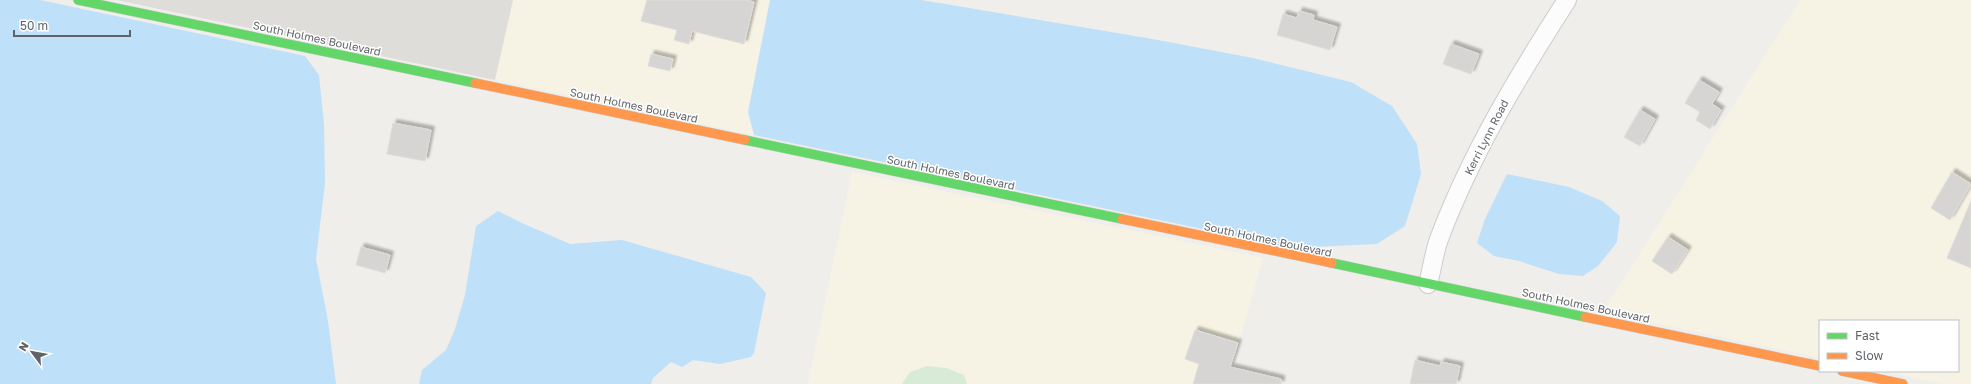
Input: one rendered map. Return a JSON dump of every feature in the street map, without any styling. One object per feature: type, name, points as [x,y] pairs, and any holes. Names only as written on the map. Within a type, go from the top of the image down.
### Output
[{"type":"main road","name":"South Holmes Boulevard","points":[[78,0],[1099,216],[1819,366]]},
{"type":"main road","points":[[1847,372],[1903,384]]},
{"type":"street","name":"Kerri Lynn Road","points":[[1428,284],[1439,240],[1484,138],[1518,76],[1567,0]]},
{"type":"shaded area","points":[[117,0],[513,0],[495,80]]},
{"type":"shaded area","points":[[513,0],[770,0],[748,112],[754,135],[495,80]]},
{"type":"shaded area","points":[[1800,0],[1971,0],[1971,384],[1943,384],[1886,372],[1959,372],[1959,320],[1819,320],[1819,358],[1603,312]]},
{"type":"shaded area","points":[[852,172],[1263,258],[1227,384],[967,384],[964,375],[946,368],[910,372],[902,384],[808,384]]},
{"type":"green space","points":[[927,366],[946,368],[964,375],[967,384],[902,384],[910,372]]},
{"type":"water","points":[[0,0],[40,0],[305,56],[319,75],[324,124],[325,183],[316,259],[328,321],[336,384],[0,384]]},
{"type":"water","points":[[770,0],[921,0],[1147,38],[1253,58],[1351,82],[1392,106],[1417,144],[1421,174],[1405,226],[1377,244],[1293,248],[754,135],[748,112]]},
{"type":"water","points":[[1507,174],[1569,187],[1602,201],[1620,216],[1617,242],[1598,266],[1583,276],[1559,274],[1519,261],[1494,256],[1477,243],[1485,219]]},
{"type":"water","points":[[498,211],[570,244],[622,240],[751,277],[766,293],[754,353],[751,357],[720,364],[693,360],[682,367],[671,362],[653,378],[651,384],[419,384],[422,370],[446,350],[455,329],[465,295],[476,226]]},
{"type":"building","points":[[647,0],[745,0],[754,2],[744,44],[692,31],[689,44],[674,40],[677,30],[641,21]]},
{"type":"building","points":[[1299,11],[1314,15],[1313,20],[1337,27],[1330,50],[1277,35],[1283,14],[1297,18]]},
{"type":"building","points":[[1451,44],[1479,54],[1471,74],[1443,64]]},
{"type":"building","points":[[651,54],[673,59],[670,71],[648,66]]},
{"type":"building","points":[[1699,80],[1719,92],[1712,104],[1721,110],[1710,129],[1696,120],[1700,112],[1685,103]]},
{"type":"building","points":[[1640,110],[1655,119],[1640,146],[1624,137]]},
{"type":"building","points":[[393,123],[431,130],[425,161],[387,154]]},
{"type":"building","points":[[1952,172],[1971,184],[1950,220],[1931,208]]},
{"type":"building","points":[[1971,201],[1971,268],[1947,258]]},
{"type":"building","points":[[1668,237],[1688,250],[1672,274],[1652,261]]},
{"type":"building","points":[[361,247],[390,255],[385,273],[356,265]]},
{"type":"building","points":[[1195,330],[1238,343],[1230,367],[1281,379],[1281,384],[1193,384],[1199,364],[1185,359]]},
{"type":"building","points":[[1415,360],[1440,366],[1441,362],[1460,366],[1456,384],[1410,384]]},
{"type":"traffic: fast","points":[[78,0],[475,83]]},
{"type":"traffic: fast","points":[[745,140],[1122,219]]},
{"type":"traffic: fast","points":[[1332,263],[1585,317]]},
{"type":"traffic: slow","points":[[475,83],[745,140]]},
{"type":"traffic: slow","points":[[1122,219],[1332,263]]},
{"type":"traffic: slow","points":[[1585,317],[1819,366]]},
{"type":"traffic: slow","points":[[1847,372],[1903,384]]}]
